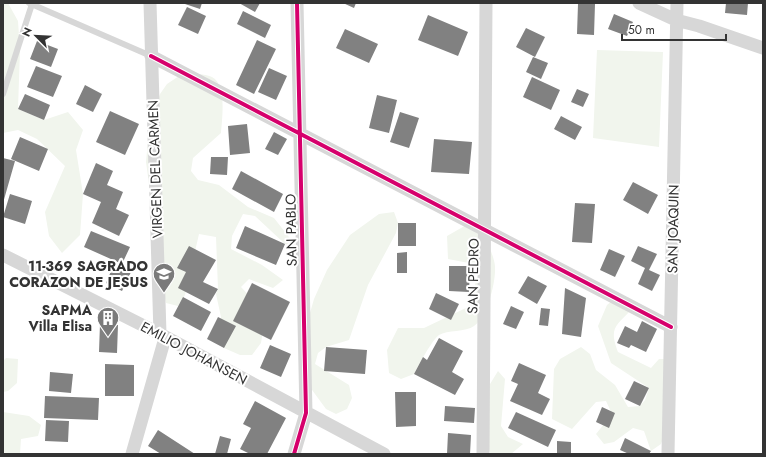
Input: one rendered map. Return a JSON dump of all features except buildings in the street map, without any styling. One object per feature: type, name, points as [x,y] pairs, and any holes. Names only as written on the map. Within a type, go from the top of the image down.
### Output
[{"type":"street","name":"VIRGEN DEL CARMEN","points":[[132,454],[163,336],[150,3]]},
{"type":"street","name":"SAN PABLO","points":[[294,454],[306,413],[297,3]]},
{"type":"street","name":"SAN PEDRO","points":[[482,454],[486,3]]},
{"type":"street","points":[[639,3],[676,20],[705,28],[763,48]]},
{"type":"street","name":"SAN JOAQUIN","points":[[668,454],[677,3]]},
{"type":"street","points":[[152,56],[671,327]]},
{"type":"street","name":"EMILIO JOHANSEN","points":[[3,255],[163,336],[384,454]]},
{"type":"lane","points":[[3,94],[31,4],[152,56]]},
{"type":"shaded area","points":[[3,3],[8,3],[18,21],[20,50],[18,109],[44,120],[68,112],[83,130],[76,150],[83,194],[80,235],[62,253],[49,236],[45,212],[65,166],[37,139],[18,130],[3,133]]},
{"type":"shaded area","points":[[597,50],[663,52],[659,147],[593,138]]},
{"type":"shaded area","points":[[190,73],[209,76],[217,81],[222,94],[223,111],[221,133],[193,158],[191,171],[198,180],[219,185],[248,207],[274,218],[296,246],[285,244],[255,216],[243,214],[232,236],[231,249],[262,265],[283,280],[273,288],[249,279],[241,287],[257,304],[265,318],[261,343],[252,355],[240,355],[224,348],[219,334],[221,317],[216,294],[218,289],[216,237],[199,234],[185,295],[178,306],[166,303],[164,294],[146,162],[149,130],[160,94],[167,84],[179,76]]},
{"type":"shaded area","points":[[394,212],[398,223],[396,233],[368,285],[349,340],[326,347],[318,353],[315,364],[349,385],[352,398],[347,409],[336,414],[326,409],[304,379],[310,313],[314,299],[327,270],[350,235],[379,214]]},
{"type":"shaded area","points":[[468,224],[482,227],[495,263],[494,281],[487,308],[479,322],[471,328],[442,333],[439,335],[429,347],[414,374],[401,379],[389,373],[387,350],[398,328],[424,328],[468,307],[478,275],[474,264],[448,259],[447,236]]},
{"type":"shaded area","points":[[618,296],[630,298],[631,310],[615,328],[614,338],[618,352],[651,368],[659,359],[670,359],[666,431],[661,444],[651,451],[644,431],[633,428],[614,442],[604,444],[596,434],[612,414],[606,401],[596,402],[572,429],[552,419],[554,369],[560,359],[581,347],[590,354],[596,370],[615,385],[628,407],[640,406],[645,400],[649,388],[611,363],[598,326],[607,305]]},
{"type":"shaded area","points":[[6,358],[18,359],[17,383],[8,391],[3,392],[3,361]]},
{"type":"shaded area","points":[[498,371],[505,379],[501,426],[508,437],[523,444],[511,454],[491,454],[488,449],[487,389]]},
{"type":"shaded area","points":[[3,412],[29,416],[41,425],[38,436],[21,439],[20,454],[3,454]]},
{"type":"cycle path","points":[[294,454],[306,413],[297,3]]},
{"type":"cycle path","points":[[151,56],[671,327]]},
{"type":"place","name":"11-369 SAGRADO CORAZON DE JESUS","points":[[164,294]]},
{"type":"place","name":"SAPMA Villa Elisa","points":[[108,338]]}]
